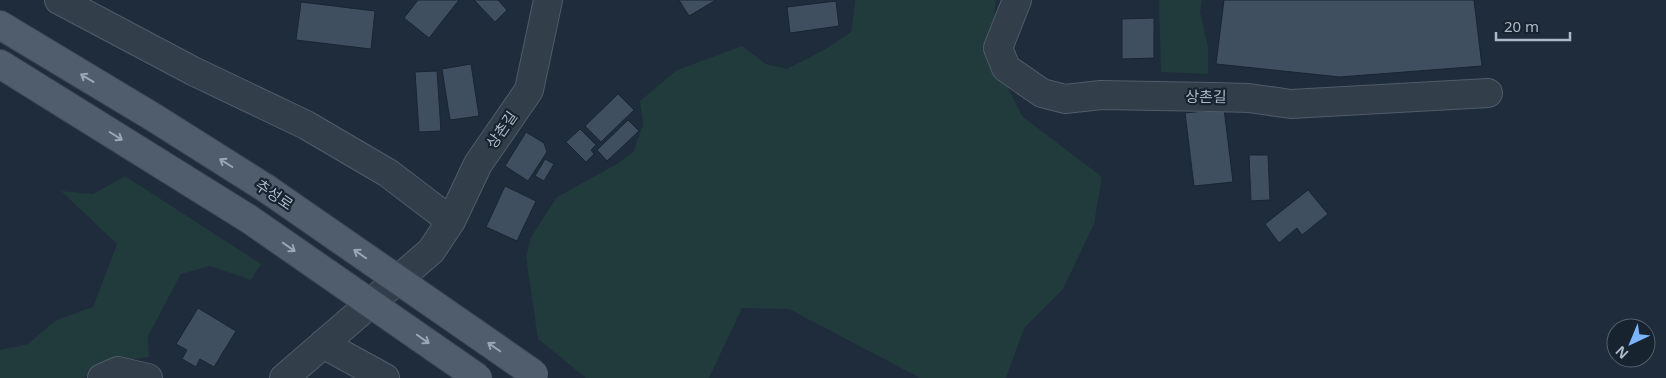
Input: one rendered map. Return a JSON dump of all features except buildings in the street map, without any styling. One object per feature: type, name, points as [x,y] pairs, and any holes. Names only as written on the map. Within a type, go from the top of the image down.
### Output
[{"type":"main road","name":"추성로","points":[[0,25],[267,189],[537,376]]},
{"type":"main road","points":[[0,64],[249,219],[478,378]]},
{"type":"street","points":[[59,0],[193,72],[306,124],[388,172],[451,221]]},
{"type":"street","name":"상촌길","points":[[284,378],[430,251],[451,221],[478,164],[528,90],[548,0]]},
{"type":"street","name":"상촌길","points":[[1017,0],[998,48],[1006,68],[1042,93],[1065,99],[1101,95],[1213,97],[1249,98],[1291,104],[1488,93]]},
{"type":"street","points":[[323,344],[386,378]]},
{"type":"street","points":[[102,378],[118,371],[148,378]]},
{"type":"green space","points":[[855,0],[996,0],[990,52],[1022,116],[1102,177],[1094,224],[1063,289],[1024,328],[1006,378],[920,378],[789,309],[742,308],[709,378],[586,378],[538,339],[526,257],[531,237],[557,197],[617,164],[633,152],[643,124],[640,101],[677,70],[742,46],[766,64],[787,69],[824,50],[851,32]]},
{"type":"green space","points":[[1159,0],[1202,0],[1200,12],[1208,47],[1208,74],[1161,72]]},
{"type":"green space","points":[[125,176],[261,264],[251,280],[210,266],[181,274],[148,336],[149,357],[110,362],[84,378],[0,378],[0,350],[28,344],[56,320],[93,307],[117,244],[61,191],[93,194]]}]
